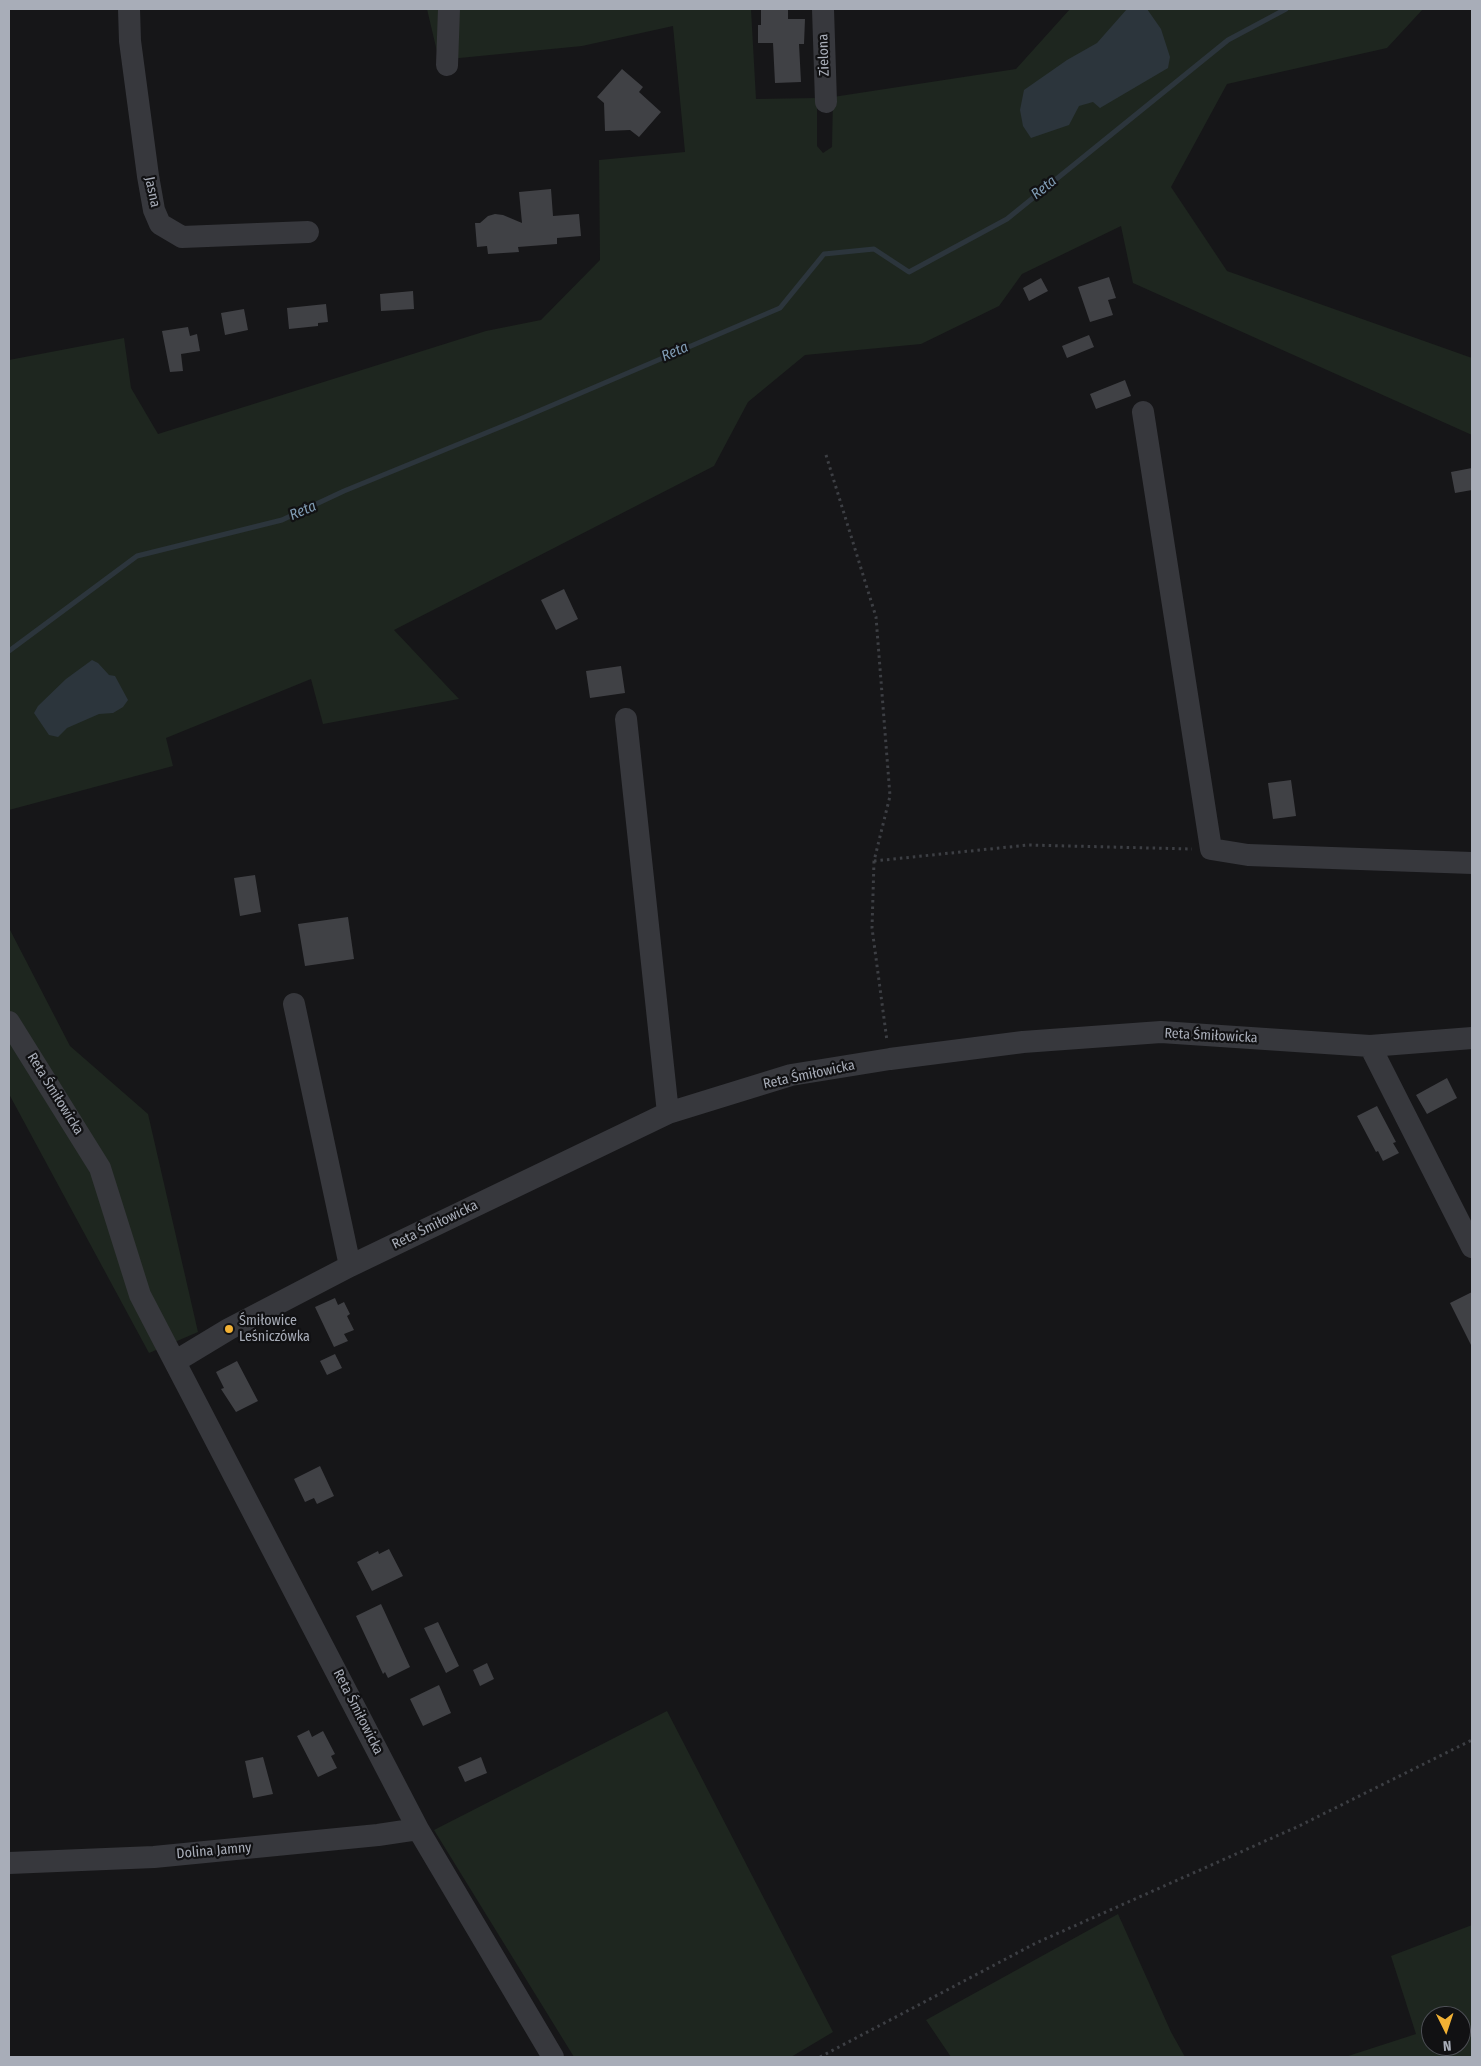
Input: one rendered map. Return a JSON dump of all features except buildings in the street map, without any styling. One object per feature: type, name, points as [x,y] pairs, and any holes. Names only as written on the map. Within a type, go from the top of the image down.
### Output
[{"type":"street","name":"Jasna","points":[[128,9],[130,41],[148,176],[154,210],[160,224],[182,237],[308,232]]},
{"type":"street","points":[[447,65],[449,9]]},
{"type":"street","name":"Zielona","points":[[823,9],[826,102]]},
{"type":"street","points":[[1143,412],[1211,849],[1248,855],[1472,863]]},
{"type":"street","points":[[626,719],[668,1113]]},
{"type":"street","points":[[294,1004],[350,1266]]},
{"type":"street","name":"Reta Śmiłowicka","points":[[9,1022],[100,1168],[140,1294],[418,1829],[552,2057]]},
{"type":"street","name":"Reta Śmiłowicka","points":[[176,1361],[229,1328],[350,1266],[668,1113],[791,1076],[890,1059],[1023,1042],[1161,1032],[1370,1046],[1472,1038]]},
{"type":"street","points":[[1370,1046],[1472,1246]]},
{"type":"street","name":"Dolina Jamny","points":[[9,1863],[154,1857],[378,1835],[418,1829]]},
{"type":"path","points":[[826,455],[876,617],[890,796],[874,861],[872,928],[890,1059]]},
{"type":"path","points":[[874,861],[1028,845],[1211,849]]},
{"type":"path","points":[[820,2057],[1036,1943],[1299,1826],[1472,1740]]},
{"type":"shaded area","points":[[427,9],[751,9],[756,99],[817,98],[817,146],[823,153],[832,147],[833,97],[1016,69],[1070,9],[1423,9],[1387,48],[1227,84],[1171,187],[1227,271],[1472,358],[1472,435],[1133,283],[1121,226],[1022,274],[999,306],[921,344],[805,355],[748,402],[714,466],[394,630],[459,699],[323,724],[311,679],[166,738],[173,766],[9,810],[9,360],[124,338],[131,388],[158,434],[486,331],[541,320],[600,260],[599,160],[685,152],[673,26],[582,46],[439,60]]},
{"type":"shaded area","points":[[1127,9],[1147,9],[1161,29],[1170,57],[1168,68],[1100,108],[1093,102],[1079,106],[1069,125],[1031,138],[1023,126],[1020,110],[1024,90],[1067,60],[1097,43]]},
{"type":"shaded area","points":[[92,660],[98,663],[109,675],[115,676],[128,700],[123,707],[113,713],[99,714],[67,728],[58,737],[49,735],[34,713],[38,706],[66,679]]},
{"type":"shaded area","points":[[9,928],[70,1046],[148,1114],[198,1332],[149,1353],[9,1094]]},
{"type":"shaded area","points":[[667,1711],[833,2032],[791,2057],[574,2057],[434,1830]]},
{"type":"shaded area","points":[[1118,1914],[1171,2032],[1185,2057],[951,2057],[926,2020]]},
{"type":"shaded area","points":[[1472,1925],[1472,2057],[1345,2057],[1416,2034],[1391,1956]]},
{"type":"waterway","name":"Reta","points":[[9,651],[137,556],[282,520],[344,491],[520,419],[780,308],[824,254],[874,249],[909,272],[1007,219],[1228,40],[1286,9]]},
{"type":"place","name":"Śmiłowice Leśniczówka","points":[[229,1329]]}]
